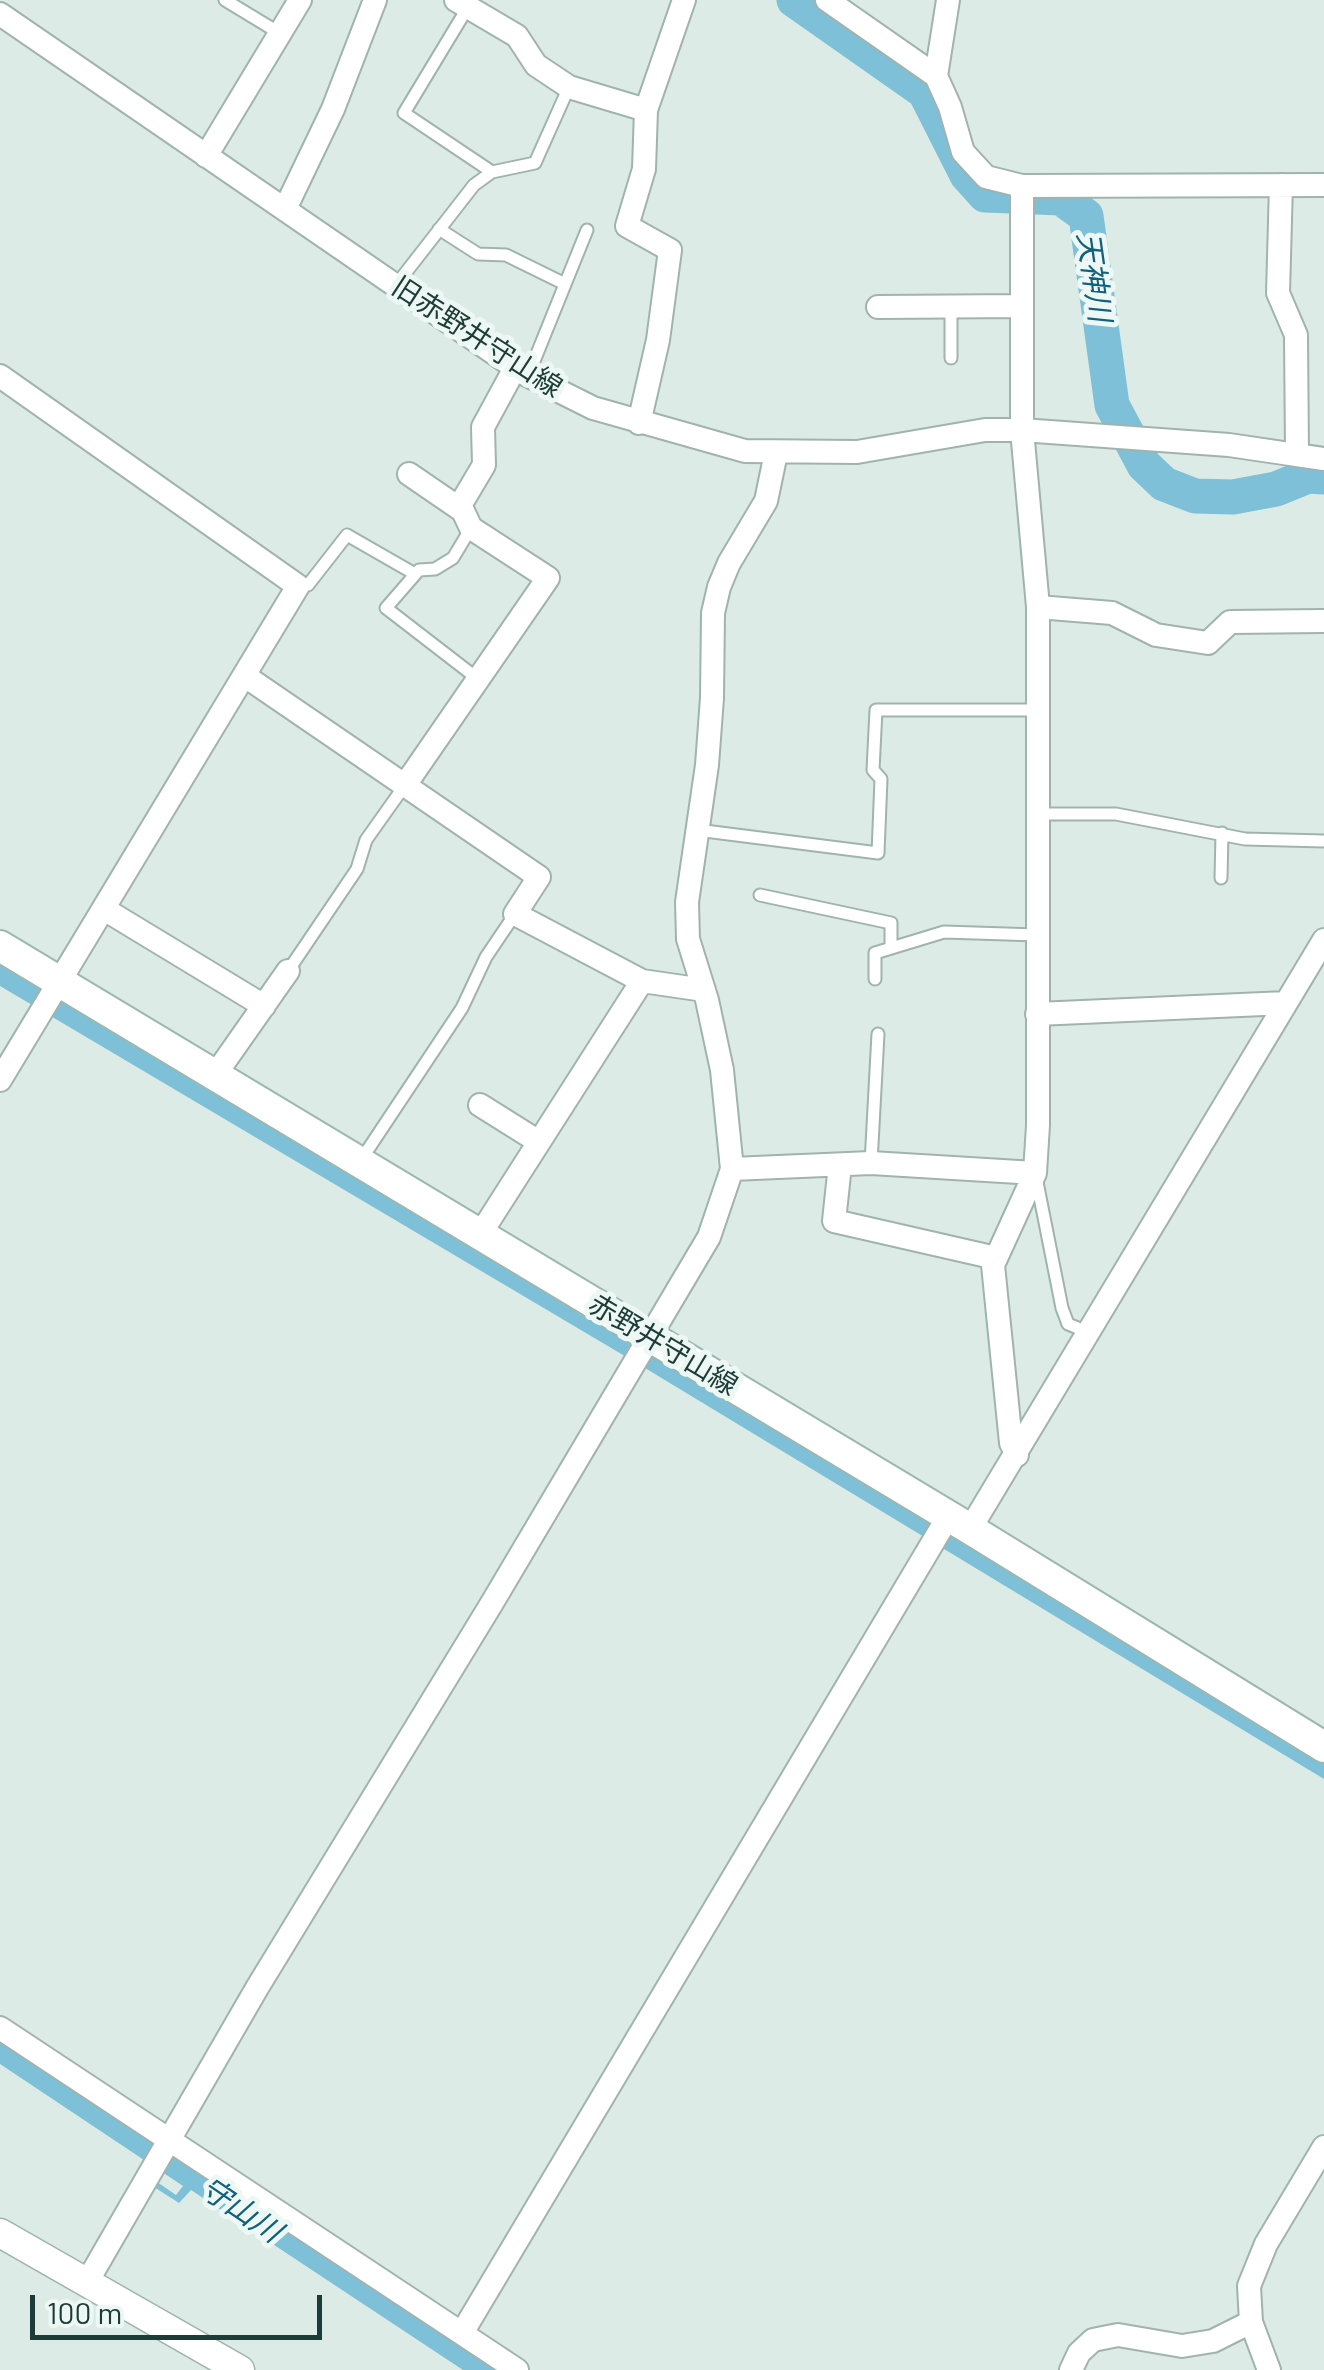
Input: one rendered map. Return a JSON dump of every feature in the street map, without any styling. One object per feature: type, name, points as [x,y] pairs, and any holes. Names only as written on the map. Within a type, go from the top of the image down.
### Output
[{"type":"main road","name":"赤野井守山線","points":[[0,946],[1324,1747]]},
{"type":"street","points":[[206,156],[300,0]]},
{"type":"street","points":[[284,209],[334,109],[375,0]]},
{"type":"street","points":[[639,423],[658,340],[670,250],[627,226],[644,168],[646,110],[684,0]]},
{"type":"street","points":[[827,0],[936,76]]},
{"type":"street","points":[[948,0],[936,76],[963,152],[986,177],[1022,186],[1324,184]]},
{"type":"street","points":[[462,4],[517,36],[536,65],[569,87],[646,110]]},
{"type":"street","name":"旧赤野井守山線","points":[[0,14],[522,372],[593,408],[744,451],[857,452],[985,430],[1022,430],[1212,444],[1324,459]]},
{"type":"street","points":[[1281,185],[1278,293],[1296,335],[1296,454]]},
{"type":"street","points":[[1017,1455],[1011,1442],[994,1264],[1035,1173],[1038,607],[1022,430],[1022,186]]},
{"type":"street","points":[[878,306],[1022,306]]},
{"type":"street","points":[[465,518],[484,465],[482,427],[522,372]]},
{"type":"street","points":[[0,376],[298,586],[0,1080]]},
{"type":"street","points":[[87,2282],[257,1988],[709,1237],[732,1168],[722,1070],[688,939],[687,902],[712,698],[713,613],[729,563],[766,500],[776,453]]},
{"type":"street","points":[[405,785],[548,578],[409,474]]},
{"type":"street","points":[[1038,607],[1112,613],[1156,635],[1208,643],[1230,622],[1324,622]]},
{"type":"street","points":[[245,676],[539,876],[516,914],[642,981],[704,990]]},
{"type":"street","points":[[104,909],[264,1006]]},
{"type":"street","points":[[462,2333],[959,1523],[1017,1455],[1324,940]]},
{"type":"street","points":[[215,1076],[288,971]]},
{"type":"street","points":[[478,1236],[642,981]]},
{"type":"street","points":[[1037,1014],[1286,1003]]},
{"type":"street","points":[[480,1105],[539,1142]]},
{"type":"street","points":[[732,1168],[871,1163],[1035,1173]]},
{"type":"street","points":[[840,1165],[834,1220],[996,1258]]},
{"type":"street","points":[[0,2028],[517,2370]]},
{"type":"street","points":[[1269,2370],[1251,2322],[1249,2286],[1266,2244],[1324,2147]]},
{"type":"street","points":[[0,2233],[240,2370]]},
{"type":"street","points":[[1071,2370],[1079,2353],[1093,2340],[1118,2336],[1182,2346],[1213,2341],[1251,2322]]},
{"type":"lane","points":[[225,0],[281,34]]},
{"type":"lane","points":[[462,4],[404,113],[492,172]]},
{"type":"lane","points":[[396,286],[474,185],[492,172],[535,163],[569,87]]},
{"type":"lane","points":[[440,230],[478,254],[506,255],[565,284]]},
{"type":"lane","points":[[522,372],[587,230]]},
{"type":"lane","points":[[951,306],[951,358]]},
{"type":"lane","points":[[465,518],[452,558],[435,569],[419,570],[386,608],[478,679]]},
{"type":"lane","points":[[298,586],[308,585],[347,535],[415,574]]},
{"type":"lane","points":[[698,830],[878,853],[881,779],[873,770],[876,710],[1036,710]]},
{"type":"lane","points":[[288,971],[357,869],[366,840],[405,785]]},
{"type":"lane","points":[[1039,814],[1116,814],[1245,839],[1324,842]]},
{"type":"lane","points":[[1220,878],[1222,833]]},
{"type":"lane","points":[[760,896],[891,923],[892,948]]},
{"type":"lane","points":[[359,1162],[462,1008],[486,957],[516,914]]},
{"type":"lane","points":[[874,979],[874,953],[944,932],[1037,935]]},
{"type":"lane","points":[[871,1163],[878,1034]]},
{"type":"lane","points":[[1035,1173],[1062,1308],[1068,1324],[1090,1333]]},
{"type":"water","points":[[0,964],[1324,1761],[1324,1779],[645,1368],[0,986]]},
{"type":"water","name":"守山川","points":[[0,2038],[500,2370],[463,2370],[191,2190],[179,2203],[154,2187],[157,2182],[176,2195],[183,2186],[0,2064]]},
{"type":"waterway","name":"天神川","points":[[794,0],[925,92],[967,175],[985,195],[1061,198],[1086,216],[1112,405],[1144,465],[1164,484],[1195,496],[1233,497],[1276,489],[1308,476],[1324,477]]}]
